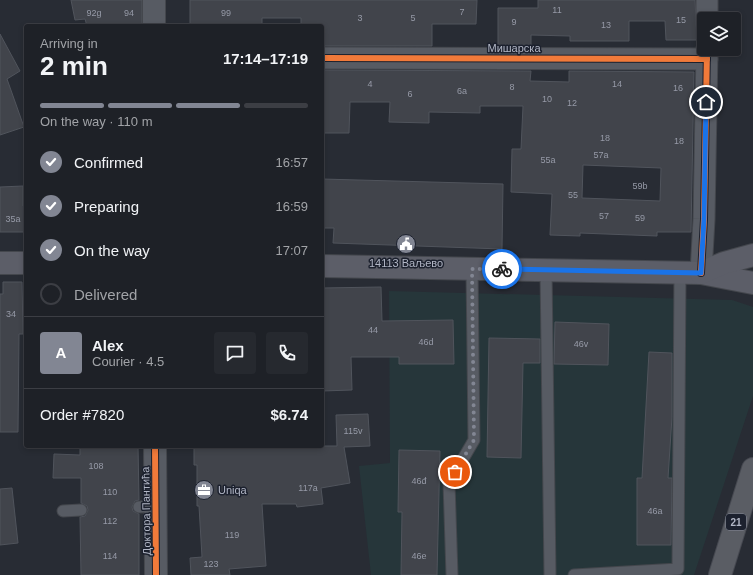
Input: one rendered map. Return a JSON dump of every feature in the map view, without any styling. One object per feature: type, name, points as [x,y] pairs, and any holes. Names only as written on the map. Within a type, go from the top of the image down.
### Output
[{"type":"main road","points":[[701,273],[724,263],[753,255]]},
{"type":"main road","points":[[0,263],[24,263]]},
{"type":"main road","points":[[324,266],[701,273],[753,283]]},
{"type":"main road","name":"21","points":[[720,575],[753,469]]},
{"type":"street","points":[[154,0],[154,24]]},
{"type":"street","points":[[707,0],[707,12]]},
{"type":"street","name":"Мишарска","points":[[324,58],[697,54]]},
{"type":"street","points":[[701,273],[704,219],[707,56]]},
{"type":"street","name":"Доктора Пантића","points":[[155,448],[147,506],[156,575]]},
{"type":"lane","points":[[452,575],[449,483],[474,440],[472,269]]},
{"type":"lane","points":[[546,270],[550,575]]},
{"type":"lane","points":[[574,575],[678,569],[680,273]]},
{"type":"lane","points":[[63,511],[81,510]]},
{"type":"shaded area","points":[[389,291],[732,300],[753,307],[753,396],[694,575],[371,575],[359,466],[390,463]]},
{"type":"building","points":[[71,0],[142,0],[142,24],[86,24],[85,19],[75,20]]},
{"type":"building","points":[[190,0],[477,0],[476,24],[432,24],[432,46],[324,46],[324,24],[301,24],[301,18],[262,18],[262,24],[190,24]]},
{"type":"building","points":[[538,0],[695,0],[697,40],[666,40],[665,21],[629,21],[629,41],[570,41],[570,36],[531,35],[531,47],[498,46],[498,8],[538,8]]},
{"type":"building","points":[[0,34],[20,71],[7,79],[24,127],[0,135]]},
{"type":"building","points":[[324,70],[531,71],[530,81],[569,82],[569,71],[694,72],[691,232],[657,232],[657,236],[580,233],[580,236],[550,235],[552,194],[511,192],[512,149],[521,149],[523,106],[480,106],[480,113],[429,112],[429,123],[389,122],[390,102],[350,102],[349,133],[324,133]],"holes":[[[583,165],[661,168],[660,201],[582,198]]]},
{"type":"building","points":[[324,179],[503,184],[502,249],[333,243],[334,228],[324,228]]},
{"type":"building","points":[[23,186],[24,232],[0,232],[0,187]]},
{"type":"building","points":[[3,282],[22,282],[23,334],[19,334],[18,432],[0,432],[0,294],[3,294]]},
{"type":"building","points":[[381,287],[382,321],[453,320],[454,364],[399,364],[399,357],[351,357],[352,390],[324,391],[324,288]]},
{"type":"building","points":[[555,322],[609,324],[608,365],[554,364]]},
{"type":"building","points":[[489,338],[540,339],[540,363],[523,363],[521,458],[487,457]]},
{"type":"building","points":[[649,352],[672,353],[672,417],[668,478],[672,478],[671,545],[637,545],[637,478],[642,478]]},
{"type":"building","points":[[368,414],[370,446],[344,447],[350,483],[321,488],[323,504],[297,507],[296,504],[262,504],[266,566],[229,569],[230,575],[191,575],[190,558],[202,557],[199,506],[197,506],[197,465],[194,465],[194,448],[324,448],[324,446],[337,446],[336,415]]},
{"type":"building","points":[[80,448],[138,448],[139,500],[135,501],[132,507],[133,511],[139,514],[139,575],[81,575],[80,517],[85,516],[88,510],[87,506],[81,503],[81,478],[53,478],[54,454],[80,455]]},
{"type":"building","points":[[399,450],[440,451],[437,575],[401,575],[402,512],[398,512]]},
{"type":"building","points":[[12,488],[18,543],[0,545],[0,489]]},
{"type":"cycle path","points":[[701,273],[704,219],[707,56]]},
{"type":"cycle path","points":[[324,58],[707,59]]},
{"type":"cycle path","points":[[155,448],[156,575]]},
{"type":"way so far","points":[[455,472],[474,440],[472,269],[502,269]]},
{"type":"place","name":"14113 Ваљево","points":[[406,244]]},
{"type":"place","name":"Uniqa","points":[[204,490]]},
{"type":"route","points":[[502,269],[701,273],[704,219],[706,102]]}]
